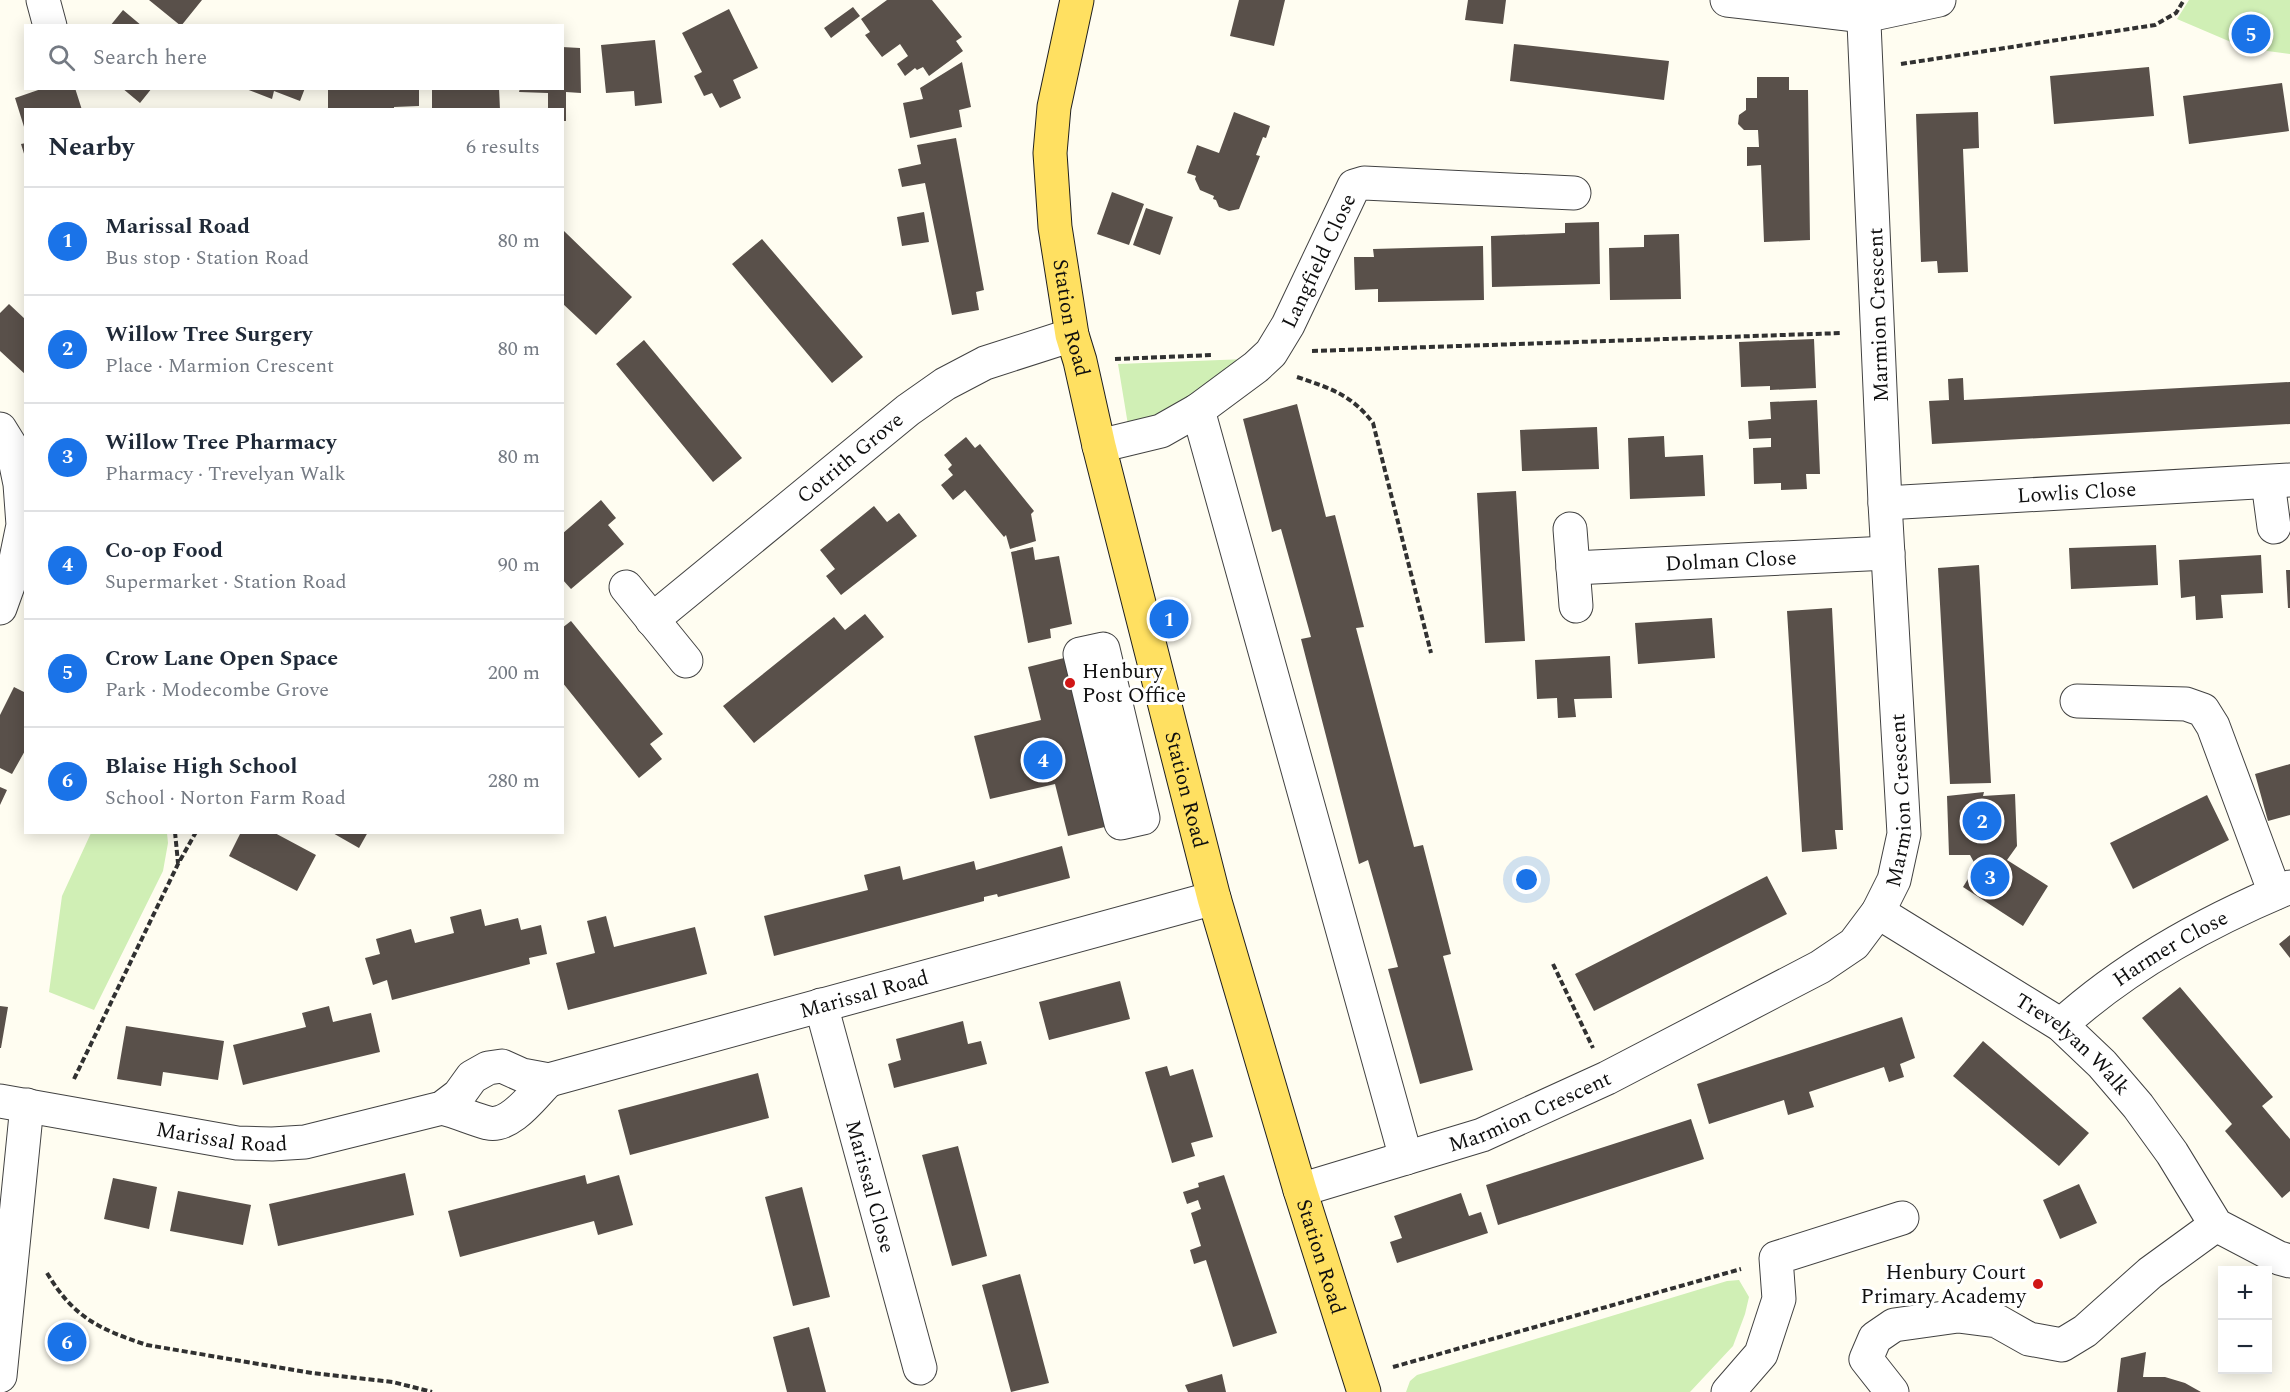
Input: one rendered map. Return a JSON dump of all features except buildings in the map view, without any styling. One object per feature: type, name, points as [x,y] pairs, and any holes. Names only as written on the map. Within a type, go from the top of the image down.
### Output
[{"type":"main road","name":"Station Road","points":[[1077,0],[1054,107],[1050,153],[1054,227],[1076,348],[1214,898],[1300,1190],[1362,1385]]},
{"type":"street","points":[[43,0],[49,24]]},
{"type":"street","points":[[1727,0],[1863,8],[1939,0]]},
{"type":"street","name":"Marmion Crescent","points":[[1300,1190],[1482,1135],[1607,1078],[1820,967],[1854,944],[1878,912],[1894,880],[1904,834],[1888,553],[1863,8]]},
{"type":"street","name":"Langfield Close","points":[[1099,446],[1161,431],[1198,410],[1263,360],[1288,325],[1354,186],[1364,183],[1574,193]]},
{"type":"street","name":"Cotrith Grove","points":[[652,620],[908,410],[945,384],[985,363],[1076,348]]},
{"type":"street","points":[[1198,410],[1406,1158]]},
{"type":"street","points":[[0,429],[13,450],[20,484],[23,525],[9,610]]},
{"type":"street","name":"Lowlis Close","points":[[1886,503],[2279,481],[2274,527]]},
{"type":"street","points":[[1570,530],[1576,606]]},
{"type":"street","name":"Dolman Close","points":[[1573,568],[1888,553]]},
{"type":"street","points":[[626,587],[686,661]]},
{"type":"street","points":[[2077,701],[2187,704],[2203,710],[2213,726],[2283,890]]},
{"type":"street","name":"Harmer Close","points":[[2061,1025],[2091,998],[2179,940],[2283,890]]},
{"type":"street","name":"Marissal Road","points":[[26,1105],[237,1143],[305,1142],[442,1108],[459,1095],[472,1077],[488,1068],[502,1066],[522,1075],[549,1080],[1214,898]]},
{"type":"street","name":"Trevelyan Walk","points":[[1878,912],[2061,1025],[2102,1064],[2138,1106],[2172,1153],[2216,1225]]},
{"type":"street","name":"Marissal Close","points":[[821,1005],[920,1368]]},
{"type":"street","name":"Marissal Road","points":[[442,1108],[490,1124],[507,1120],[549,1080]]},
{"type":"street","points":[[0,1376],[26,1105]]},
{"type":"street","points":[[1728,1392],[1761,1354],[1779,1299],[1776,1258],[1902,1218]]},
{"type":"street","points":[[1892,1392],[1866,1359],[1875,1338],[1894,1325],[1958,1316],[1997,1322],[2029,1339],[2062,1345],[2085,1331],[2150,1273],[2216,1225],[2284,1259]]},
{"type":"path","points":[[1867,70],[2155,25],[2176,13],[2184,0]]},
{"type":"path","points":[[1263,360],[1878,332]]},
{"type":"path","points":[[1076,348],[1215,355]]},
{"type":"path","points":[[1263,360],[1284,373],[1338,392],[1361,407],[1373,423],[1431,653]]},
{"type":"path","points":[[175,834],[178,864]]},
{"type":"path","points":[[26,1105],[71,1084],[178,864],[195,834]]},
{"type":"path","points":[[1553,964],[1607,1078]]},
{"type":"path","points":[[1362,1385],[1776,1258]]},
{"type":"path","points":[[46,1271],[61,1296],[75,1311],[122,1337],[147,1345],[312,1373],[393,1382],[432,1392]]},
{"type":"green space","points":[[2189,0],[2290,0],[2290,54],[2245,48],[2177,19]]},
{"type":"green space","points":[[1246,359],[1214,384],[1129,431],[1118,364]]},
{"type":"green space","points":[[91,834],[167,834],[168,843],[163,871],[94,1010],[49,992],[62,896]]},
{"type":"green space","points":[[1739,1280],[1749,1297],[1733,1346],[1690,1392],[1406,1392],[1410,1381],[1417,1375],[1727,1281]]},
{"type":"place","name":"Crow Lane Open Space","points":[[2251,34]]},
{"type":"place","name":"Marissal Road","points":[[1169,619]]},
{"type":"place","name":"Henbury Post Office","points":[[1070,683]]},
{"type":"place","name":"Co-op Food","points":[[1043,760]]},
{"type":"place","name":"Willow Tree Surgery","points":[[1982,821]]},
{"type":"place","name":"Willow Tree Pharmacy","points":[[1990,877]]},
{"type":"place","name":"Henbury Court Primary Academy","points":[[2038,1284]]},
{"type":"place","name":"Blaise High School","points":[[67,1342]]}]
